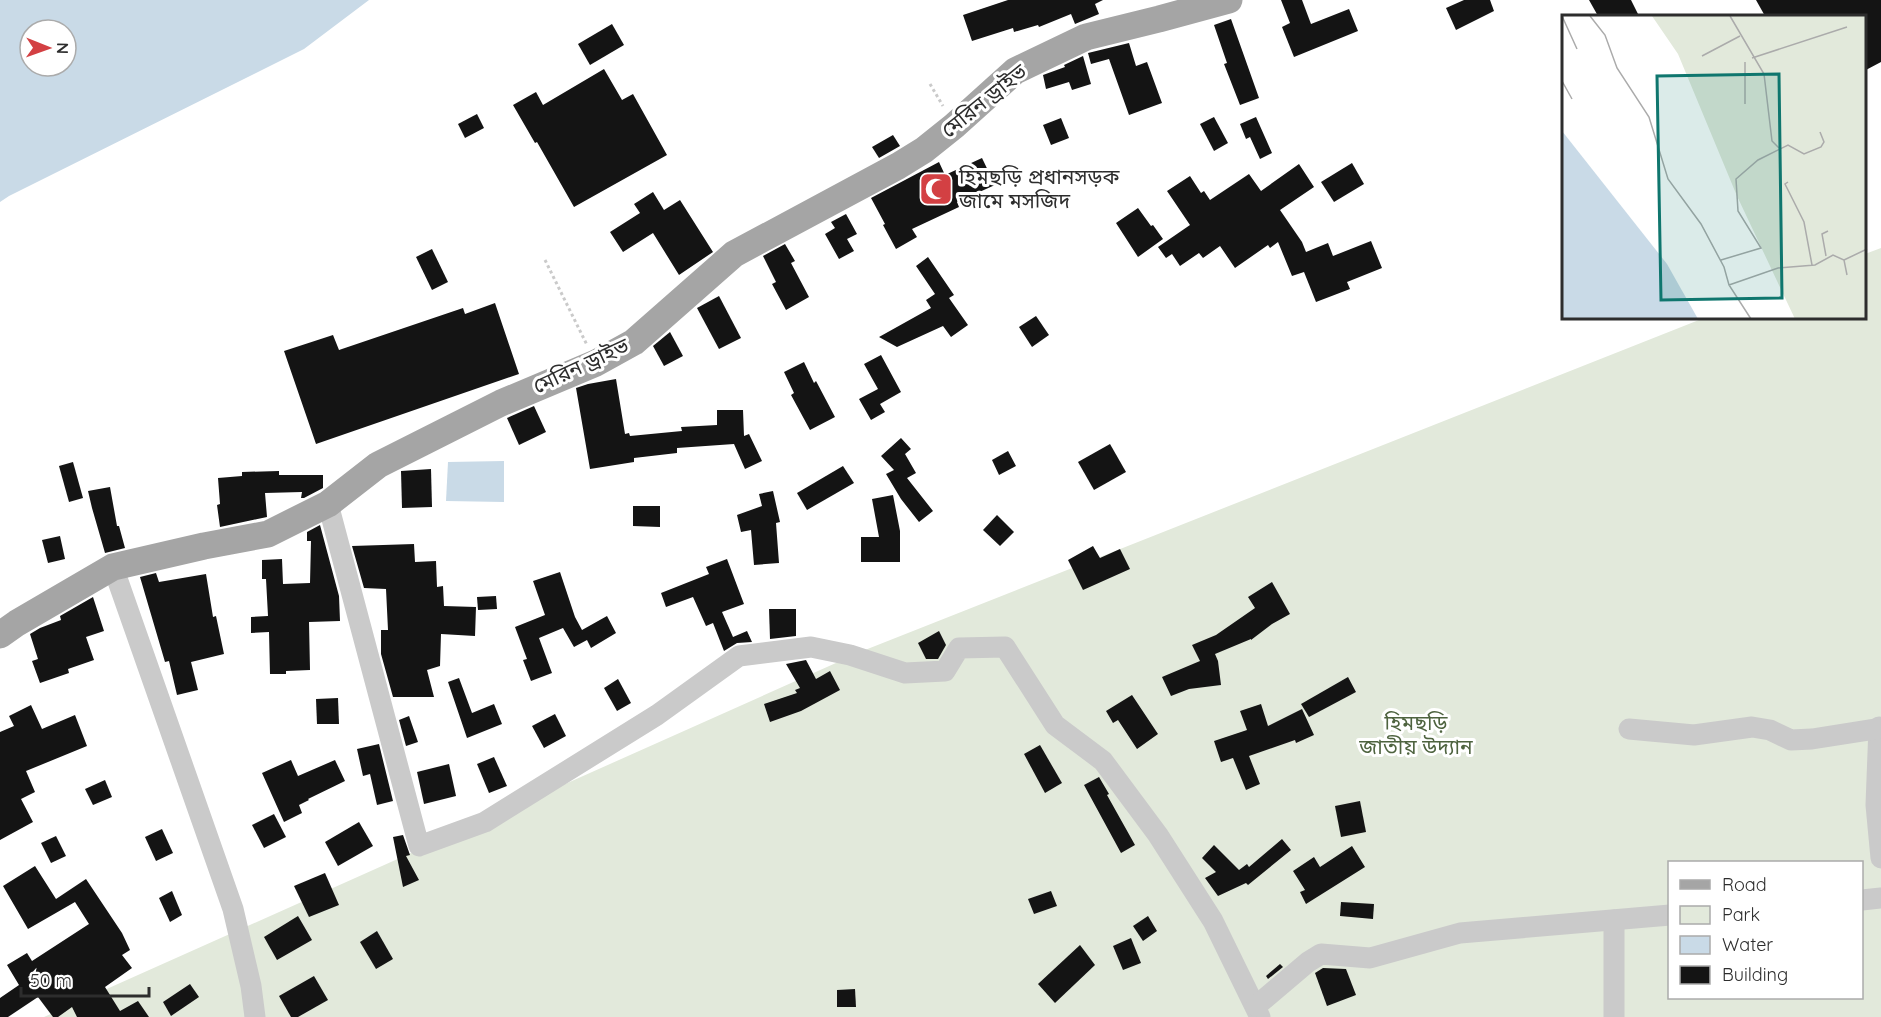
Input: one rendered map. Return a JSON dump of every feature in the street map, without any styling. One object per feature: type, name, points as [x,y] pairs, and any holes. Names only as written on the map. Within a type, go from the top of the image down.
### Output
[{"type":"main road","name":"মেরিন ড্রাইভ","points":[[0,635],[113,567],[268,534],[328,504],[378,465],[501,403],[596,363],[634,342],[734,254],[924,150],[1015,71],[1086,37],[1229,0]]},
{"type":"street","points":[[328,504],[418,846],[485,822],[657,715],[739,656],[811,647],[850,655],[905,673],[945,670],[959,648],[1005,647],[1055,725],[1103,760],[1158,835],[1213,921],[1258,1012],[1308,962],[1321,954],[1370,958],[1460,933],[1668,915]]},
{"type":"street","points":[[113,567],[232,909],[251,986],[255,1017]]},
{"type":"street","points":[[1629,729],[1694,735],[1752,727],[1770,730],[1791,740],[1812,739],[1880,727],[1876,805],[1881,847]]},
{"type":"street","points":[[1863,900],[1881,898]]},
{"type":"street","points":[[1614,920],[1614,1017]]},
{"type":"path","points":[[545,260],[596,363]]},
{"type":"green space","name":"হিমছড়ি জাতীয় উদ্যান","points":[[1881,248],[1881,1017],[44,1017],[865,650],[1699,320],[1866,320],[1866,254]]},
{"type":"water","points":[[0,0],[369,0],[304,49],[0,202]]},
{"type":"water","points":[[504,461],[504,502],[446,501],[448,462]]},
{"type":"building","points":[[1008,0],[1103,0],[1095,4],[1099,14],[1075,24],[1071,14],[1039,27],[1038,25],[1014,32],[1013,28],[972,41],[963,15]]},
{"type":"building","points":[[1281,0],[1302,0],[1311,24],[1349,9],[1358,31],[1294,57],[1282,27],[1290,23]]},
{"type":"building","points":[[1464,0],[1490,0],[1494,11],[1456,30],[1446,8]]},
{"type":"building","points":[[1589,0],[1631,0],[1638,15],[1597,15]]},
{"type":"building","points":[[1756,0],[1881,0],[1881,62],[1866,70],[1866,15],[1764,15]]},
{"type":"building","points":[[1231,19],[1259,98],[1240,105],[1224,64],[1227,63],[1214,25]]},
{"type":"building","points":[[612,24],[624,45],[590,65],[578,44]]},
{"type":"building","points":[[1129,43],[1136,66],[1147,62],[1162,103],[1129,115],[1109,59],[1091,64],[1088,53]]},
{"type":"building","points":[[1083,56],[1091,84],[1072,90],[1069,82],[1046,89],[1043,75],[1065,67],[1064,65]]},
{"type":"building","points":[[604,69],[622,100],[633,94],[667,155],[574,207],[513,105],[536,92],[543,105]]},
{"type":"building","points":[[477,114],[484,128],[465,138],[458,124]]},
{"type":"building","points":[[1214,117],[1228,143],[1214,151],[1200,124]]},
{"type":"building","points":[[1256,117],[1272,153],[1260,159],[1250,137],[1246,139],[1240,124]]},
{"type":"building","points":[[1061,118],[1069,138],[1051,145],[1043,125]]},
{"type":"building","points":[[893,135],[900,146],[879,158],[872,147]]},
{"type":"building","points":[[982,158],[995,185],[957,202],[959,207],[912,229],[917,237],[896,249],[871,198],[939,162],[945,175]]},
{"type":"building","points":[[1352,163],[1364,184],[1334,202],[1321,182]]},
{"type":"building","points":[[1299,164],[1314,187],[1280,210],[1302,242],[1306,252],[1328,243],[1333,256],[1371,241],[1382,268],[1347,282],[1350,289],[1316,302],[1304,272],[1292,276],[1278,242],[1270,248],[1268,245],[1235,268],[1220,246],[1203,258],[1199,253],[1180,266],[1172,254],[1166,258],[1158,247],[1190,225],[1167,191],[1190,176],[1201,193],[1204,191],[1210,200],[1249,174],[1261,191]]},
{"type":"building","points":[[653,192],[664,210],[680,200],[713,252],[679,275],[653,233],[623,252],[610,232],[640,213],[634,204]]},
{"type":"building","points":[[1138,208],[1163,239],[1138,257],[1116,223]]},
{"type":"building","points":[[846,214],[857,234],[847,239],[854,251],[839,259],[825,234],[835,228],[831,222]]},
{"type":"building","points":[[785,244],[795,261],[791,263],[809,297],[786,310],[772,284],[776,282],[763,256]]},
{"type":"building","points":[[432,249],[448,282],[432,290],[416,257]]},
{"type":"building","points":[[928,257],[954,295],[949,298],[968,325],[951,337],[943,326],[897,347],[879,337],[931,308],[926,300],[935,294],[916,266]]},
{"type":"building","points":[[719,296],[741,338],[719,349],[697,308]]},
{"type":"building","points":[[495,303],[519,374],[316,444],[284,351],[333,335],[339,350],[463,308],[465,314]]},
{"type":"building","points":[[1036,316],[1049,335],[1032,347],[1019,327]]},
{"type":"building","points":[[670,332],[683,356],[664,366],[653,346]]},
{"type":"building","points":[[881,355],[901,392],[880,404],[885,412],[871,420],[859,399],[878,389],[864,364]]},
{"type":"building","points":[[804,362],[835,417],[810,430],[791,395],[794,393],[784,372]]},
{"type":"building","points":[[616,379],[625,434],[629,433],[630,436],[682,431],[681,427],[717,425],[717,410],[743,410],[744,436],[749,434],[762,461],[745,469],[734,444],[677,448],[677,453],[634,458],[634,462],[590,469],[576,388]]},
{"type":"building","points":[[534,406],[546,432],[519,445],[507,418]]},
{"type":"building","points":[[901,438],[911,449],[905,454],[916,473],[907,478],[933,511],[919,522],[901,499],[886,474],[894,470],[881,456]]},
{"type":"building","points":[[1110,444],[1126,472],[1094,490],[1078,462]]},
{"type":"building","points":[[1008,451],[1016,466],[999,475],[992,460]]},
{"type":"building","points":[[73,462],[83,498],[69,502],[59,466]]},
{"type":"building","points":[[843,466],[854,483],[807,510],[797,493]]},
{"type":"building","points":[[431,469],[432,507],[402,508],[401,471]]},
{"type":"building","points":[[279,471],[279,475],[323,475],[323,488],[304,498],[301,498],[302,492],[265,493],[267,517],[220,527],[217,505],[220,504],[218,478],[242,476],[242,472]]},
{"type":"building","points":[[110,487],[117,526],[119,526],[125,548],[105,553],[88,491]]},
{"type":"building","points":[[773,491],[780,522],[776,523],[779,563],[754,565],[751,530],[741,532],[737,515],[762,506],[759,494]]},
{"type":"building","points":[[893,495],[900,531],[900,562],[861,562],[861,537],[879,537],[872,499]]},
{"type":"building","points":[[633,506],[660,506],[660,527],[633,526]]},
{"type":"building","points":[[997,515],[1014,532],[1000,546],[983,530]]},
{"type":"building","points":[[320,525],[339,596],[340,621],[309,622],[310,670],[270,674],[269,632],[251,633],[251,617],[268,616],[266,579],[262,579],[262,560],[282,559],[283,584],[310,583],[311,541],[307,541],[307,532]]},
{"type":"building","points":[[60,536],[65,559],[48,563],[42,540]]},
{"type":"building","points":[[414,544],[415,562],[436,561],[437,587],[443,586],[444,606],[476,607],[475,636],[441,634],[440,666],[427,670],[434,697],[393,697],[381,654],[381,630],[388,630],[386,589],[364,588],[352,546]]},
{"type":"building","points":[[1093,546],[1100,558],[1120,549],[1130,569],[1083,590],[1068,560]]},
{"type":"building","points":[[727,559],[744,604],[722,612],[733,637],[747,631],[752,642],[737,643],[724,651],[713,623],[706,626],[693,597],[666,607],[661,593],[709,574],[706,567]]},
{"type":"building","points":[[560,572],[575,617],[582,630],[607,616],[616,633],[591,648],[587,640],[574,647],[563,628],[539,638],[552,673],[531,681],[523,660],[527,659],[515,627],[545,615],[533,581]]},
{"type":"building","points":[[156,573],[159,582],[206,574],[213,617],[216,616],[224,654],[191,662],[198,690],[177,695],[169,661],[165,662],[140,577]]},
{"type":"building","points":[[1272,582],[1290,614],[1251,640],[1215,654],[1221,685],[1189,689],[1171,696],[1162,677],[1200,661],[1192,645],[1216,635],[1255,608],[1248,597]]},
{"type":"building","points":[[496,596],[497,609],[478,610],[477,597]]},
{"type":"building","points":[[93,597],[104,631],[86,637],[94,660],[68,669],[69,673],[40,683],[32,661],[38,659],[30,634],[61,620],[60,616]]},
{"type":"building","points":[[769,609],[796,609],[796,636],[770,639]]},
{"type":"building","points":[[939,631],[946,645],[938,659],[926,659],[918,643]]},
{"type":"building","points":[[806,660],[816,679],[830,671],[840,690],[801,711],[770,722],[764,704],[797,693],[795,690],[800,688],[786,664]]},
{"type":"building","points":[[1348,677],[1356,692],[1309,717],[1301,704]]},
{"type":"building","points":[[459,678],[472,713],[494,704],[502,724],[467,738],[448,682]]},
{"type":"building","points":[[618,679],[631,703],[617,711],[604,688]]},
{"type":"building","points":[[1132,695],[1158,734],[1137,749],[1118,720],[1113,723],[1106,711]]},
{"type":"building","points":[[338,698],[339,724],[317,724],[316,699]]},
{"type":"building","points":[[1261,704],[1268,726],[1302,709],[1314,735],[1296,743],[1295,740],[1249,756],[1260,784],[1246,790],[1233,758],[1221,762],[1214,741],[1247,730],[1240,711]]},
{"type":"building","points":[[31,705],[42,729],[75,715],[87,746],[26,771],[35,792],[21,799],[33,822],[0,840],[0,732],[14,726],[9,716]]},
{"type":"building","points":[[555,714],[566,736],[544,748],[532,726]]},
{"type":"building","points":[[409,716],[418,742],[406,746],[399,720]]},
{"type":"building","points":[[379,744],[393,801],[377,805],[370,774],[363,776],[357,749]]},
{"type":"building","points":[[1040,745],[1062,783],[1045,793],[1024,754]]},
{"type":"building","points":[[494,757],[507,786],[489,793],[477,764]]},
{"type":"building","points":[[291,760],[298,776],[335,760],[345,781],[299,805],[302,813],[284,822],[262,773]]},
{"type":"building","points":[[449,764],[456,796],[424,804],[417,772]]},
{"type":"building","points":[[1099,777],[1135,845],[1121,853],[1084,785]]},
{"type":"building","points":[[105,780],[112,797],[93,805],[85,789]]},
{"type":"building","points":[[1360,801],[1366,832],[1341,837],[1335,806]]},
{"type":"building","points":[[274,814],[286,837],[264,848],[252,825]]},
{"type":"building","points":[[359,822],[373,846],[338,866],[325,842]]},
{"type":"building","points":[[162,829],[173,853],[156,861],[145,837]]},
{"type":"building","points":[[403,835],[410,855],[406,856],[419,880],[403,887],[393,837]]},
{"type":"building","points":[[56,836],[66,856],[51,863],[41,843]]},
{"type":"building","points":[[1282,839],[1291,850],[1248,885],[1246,883],[1218,896],[1205,878],[1216,872],[1202,858],[1214,845],[1239,870],[1247,864],[1249,867]]},
{"type":"building","points":[[1352,846],[1365,867],[1306,904],[1300,892],[1305,890],[1293,871],[1314,857],[1320,867]]},
{"type":"building","points":[[35,866],[56,899],[86,879],[122,933],[130,950],[122,955],[132,968],[105,987],[120,1011],[138,1001],[149,1017],[77,1017],[72,1007],[58,1017],[53,1017],[38,997],[8,1017],[0,1017],[0,998],[19,985],[7,965],[27,953],[32,961],[89,924],[75,902],[28,929],[3,886]]},
{"type":"building","points":[[325,873],[339,905],[309,917],[294,886]]},
{"type":"building","points":[[172,891],[182,915],[170,922],[159,898]]},
{"type":"building","points":[[1051,891],[1057,906],[1034,914],[1028,899]]},
{"type":"building","points":[[1341,902],[1374,904],[1373,919],[1340,916]]},
{"type":"building","points":[[298,916],[312,940],[277,960],[264,937]]},
{"type":"building","points":[[1148,916],[1157,931],[1143,941],[1133,926]]},
{"type":"building","points":[[377,931],[393,959],[376,969],[360,942]]},
{"type":"building","points":[[1131,938],[1141,963],[1123,970],[1113,946]]},
{"type":"building","points":[[1080,945],[1095,965],[1055,1003],[1038,984]]},
{"type":"building","points":[[1280,964],[1283,967],[1268,979],[1266,976]]},
{"type":"building","points":[[1323,968],[1346,969],[1356,995],[1327,1006],[1315,973]]},
{"type":"building","points":[[314,976],[328,1000],[298,1017],[291,1017],[279,996]]},
{"type":"building","points":[[190,984],[199,997],[171,1016],[163,1002]]},
{"type":"building","points":[[855,989],[856,1007],[837,1007],[837,990]]},
{"type":"place","name":"হিমছড়ি প্রধানসড়ক জামে মসজিদ","points":[[936,189]]}]
